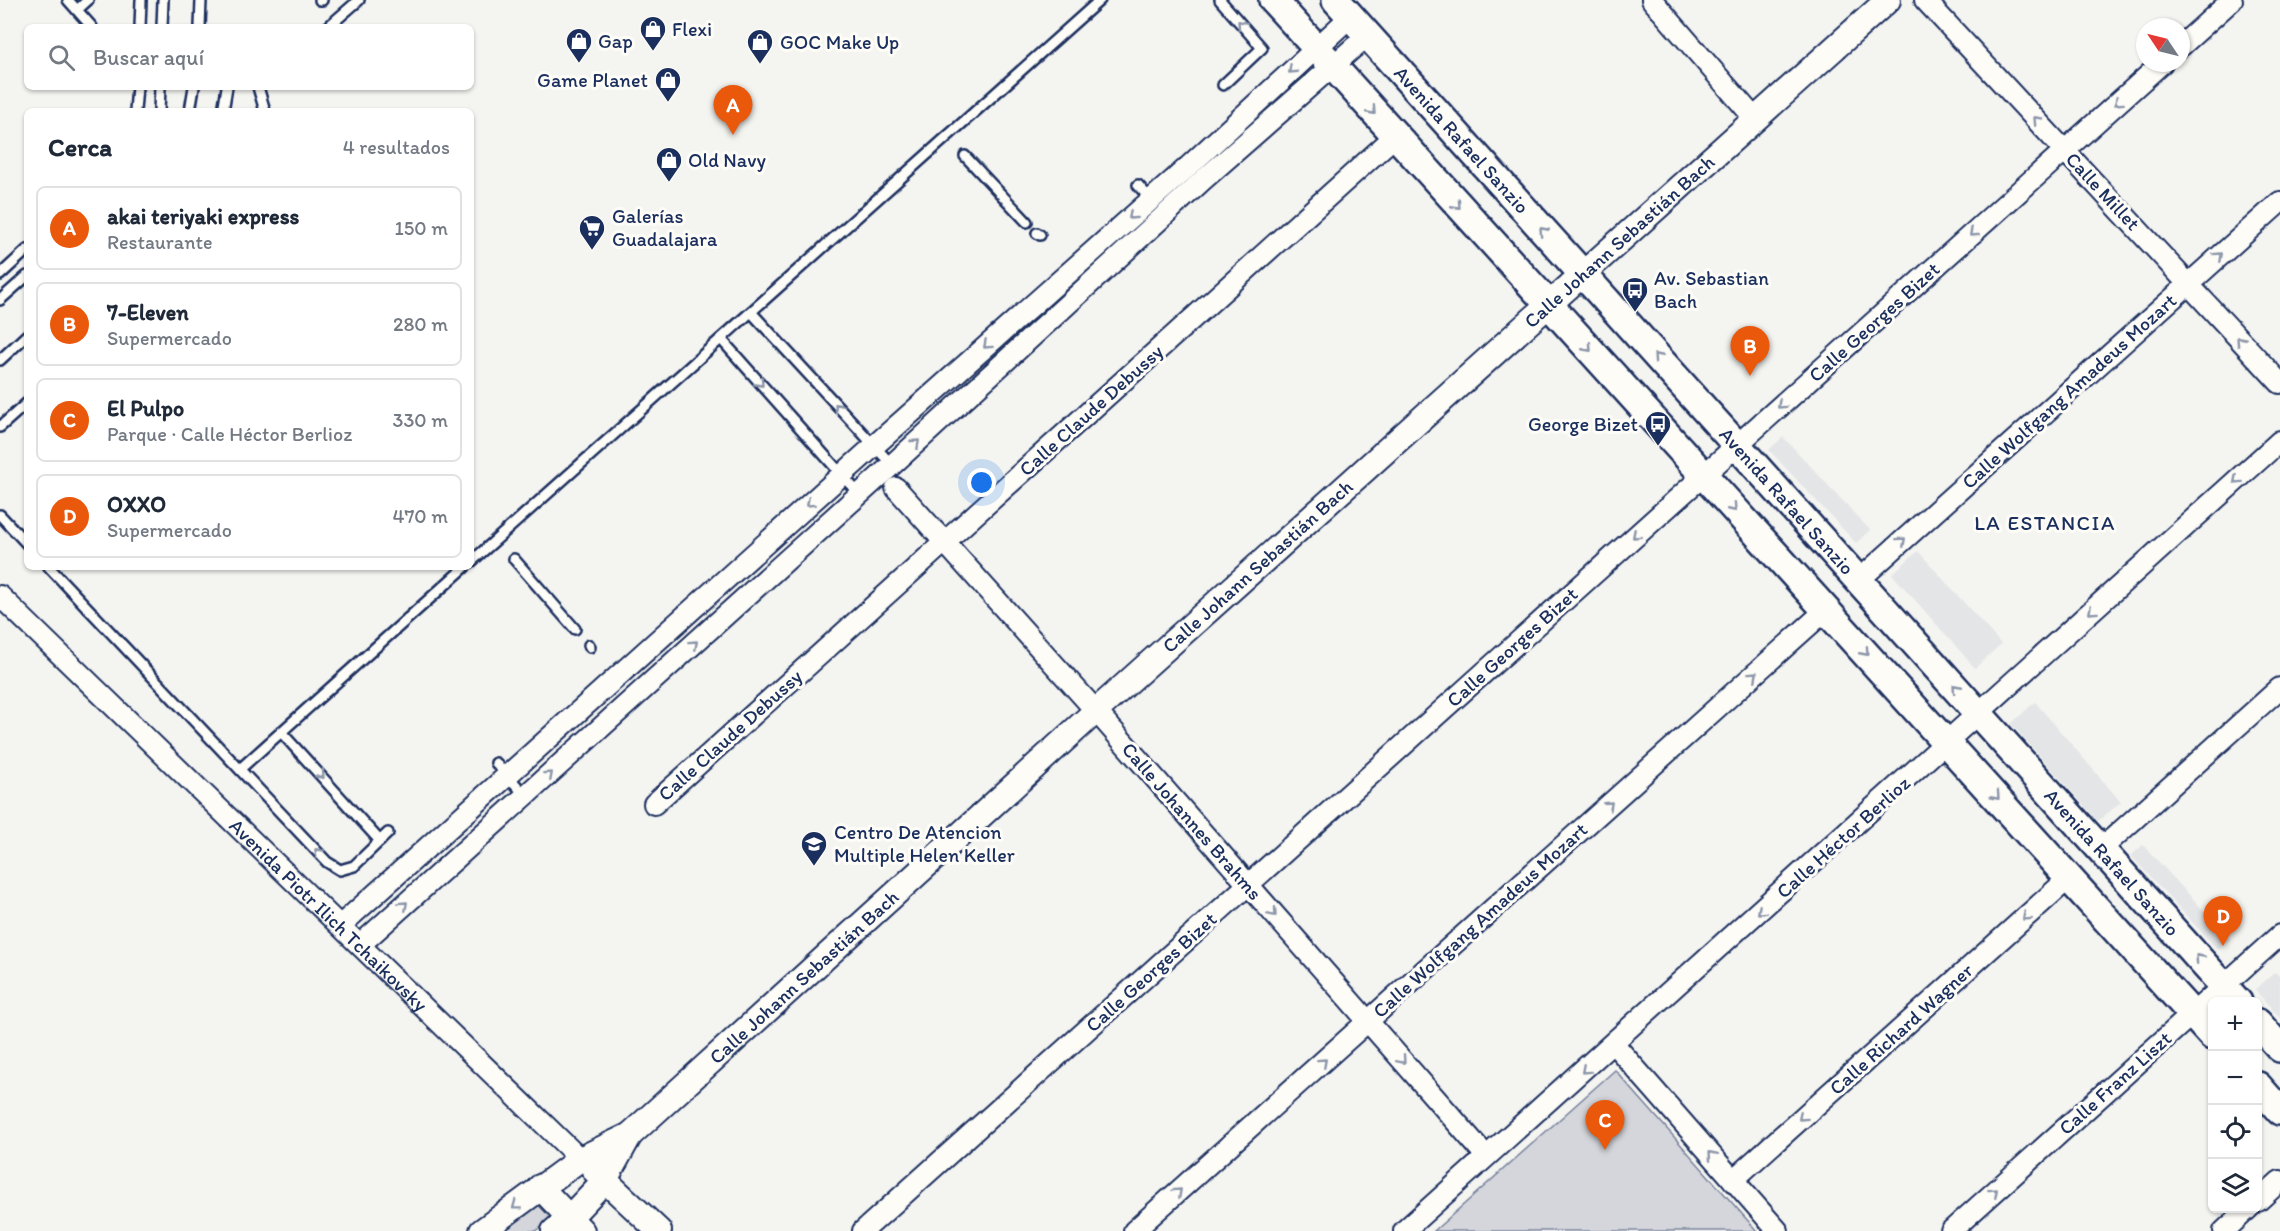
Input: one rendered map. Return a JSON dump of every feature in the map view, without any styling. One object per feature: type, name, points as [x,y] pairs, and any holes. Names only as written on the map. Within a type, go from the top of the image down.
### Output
[{"type":"main road","points":[[1273,0],[2208,1032]]},
{"type":"main road","name":"Avenida Rafael Sanzio","points":[[1351,17],[2231,994]]},
{"type":"main road","points":[[2262,1028],[2280,1048]]},
{"type":"main road","points":[[2262,1091],[2280,1111]]},
{"type":"street","points":[[1652,0],[1755,119]]},
{"type":"street","name":"Calle Johann Sebastián Bach","points":[[482,1231],[580,1159],[630,1135],[1096,711],[1887,0]]},
{"type":"street","name":"Calle Millet","points":[[1925,0],[2280,383]]},
{"type":"street","points":[[2190,38],[2232,0]]},
{"type":"street","points":[[361,944],[1240,148],[1324,57],[1351,17]]},
{"type":"street","points":[[341,925],[502,770],[842,475],[1144,192],[1324,57]]},
{"type":"street","name":"Calle Georges Bizet","points":[[863,1231],[2152,72]]},
{"type":"street","points":[[1226,131],[1240,148]]},
{"type":"street","name":"Calle Claude Debussy","points":[[654,804],[1395,136]]},
{"type":"street","name":"Calle Wolfgang Amadeus Mozart","points":[[1859,580],[2280,202]]},
{"type":"street","name":"Calle Héctor Berlioz","points":[[1404,1231],[2280,441]]},
{"type":"street","name":"Calle Johannes Brahms","points":[[896,488],[1096,711],[1486,1156]]},
{"type":"street","name":"Avenida Piotr Ilich Tchaikovsky","points":[[0,596],[580,1159],[659,1231]]},
{"type":"street","name":"Calle Wolfgang Amadeus Mozart","points":[[1134,1231],[1826,610]]},
{"type":"street","points":[[2101,849],[2280,688]]},
{"type":"street","name":"Calle Richard Wagner","points":[[1733,1180],[2069,878]]},
{"type":"street","name":"Calle Franz Liszt","points":[[1951,1231],[2192,1014],[2231,994],[2280,935]]},
{"type":"street","points":[[1614,1044],[1778,1231]]},
{"type":"street","name":"Calle Johann Sebastián Bach","points":[[568,1227],[604,1180],[630,1135]]},
{"type":"street","points":[[2262,1197],[2280,1181]]},
{"type":"street","points":[[540,1187],[568,1227]]},
{"type":"street","points":[[2224,1231],[2244,1213]]},
{"type":"lane","points":[[68,0],[89,24]]},
{"type":"lane","points":[[77,10],[88,0]]},
{"type":"lane","points":[[140,24],[141,0]]},
{"type":"lane","points":[[162,24],[163,0]]},
{"type":"lane","points":[[200,24],[201,0]]},
{"type":"lane","points":[[331,24],[359,0]]},
{"type":"lane","points":[[474,559],[1100,0]]},
{"type":"lane","points":[[1220,0],[1262,48],[1223,85]]},
{"type":"lane","points":[[135,108],[136,90]]},
{"type":"lane","points":[[159,108],[160,90]]},
{"type":"lane","points":[[190,108],[194,90]]},
{"type":"lane","points":[[224,108],[226,90]]},
{"type":"lane","points":[[260,90],[264,108]]},
{"type":"lane","points":[[965,156],[1027,222]]},
{"type":"lane","points":[[1144,192],[1165,215]]},
{"type":"lane","points":[[0,275],[24,253]]},
{"type":"lane","points":[[0,300],[24,279]]},
{"type":"lane","points":[[752,312],[892,465]]},
{"type":"lane","points":[[0,360],[24,339]]},
{"type":"lane","points":[[721,339],[859,494]]},
{"type":"lane","points":[[0,427],[24,406]]},
{"type":"lane","points":[[0,515],[24,541]]},
{"type":"lane","points":[[514,559],[575,628]]},
{"type":"lane","points":[[52,570],[327,862],[340,870],[354,866],[388,833]]},
{"type":"lane","points":[[240,769],[462,570]]},
{"type":"lane","points":[[281,732],[380,841]]},
{"type":"lane","points":[[502,770],[526,796]]},
{"type":"shaded area","points":[[1783,437],[1870,530],[1856,543],[1769,450]]},
{"type":"shaded area","points":[[1918,551],[2001,644],[1975,668],[1892,574]]},
{"type":"shaded area","points":[[2035,702],[2121,802],[2098,821],[2011,724]]},
{"type":"shaded area","points":[[2143,845],[2230,939],[2218,950],[2131,856]]},
{"type":"shaded area","points":[[2275,972],[2280,977],[2280,1018],[2262,997],[2255,990]]},
{"type":"shaded area","points":[[1615,1070],[1757,1231],[1434,1231]]},
{"type":"shaded area","points":[[537,1197],[555,1216],[536,1231],[496,1231]]},
{"type":"place","name":"Flexi","points":[[653,52]]},
{"type":"place","name":"Gap","points":[[579,64]]},
{"type":"place","name":"GOC Make Up","points":[[760,65]]},
{"type":"place","name":"Game Planet","points":[[668,103]]},
{"type":"place","name":"akai teriyaki express","points":[[733,135]]},
{"type":"place","name":"Old Navy","points":[[669,183]]},
{"type":"place","name":"Galerías Guadalajara","points":[[592,251]]},
{"type":"place","name":"Av. Sebastian Bach","points":[[1635,313]]},
{"type":"place","name":"7-Eleven","points":[[1750,376]]},
{"type":"place","name":"George Bizet","points":[[1658,447]]},
{"type":"place","name":"Centro De Atencion Multiple Helen Keller","points":[[814,867]]},
{"type":"place","name":"OXXO","points":[[2223,946]]},
{"type":"place","name":"El Pulpo","points":[[1605,1150]]},
{"type":"district","name":"LA ESTANCIA","points":[[2045,523]]}]
